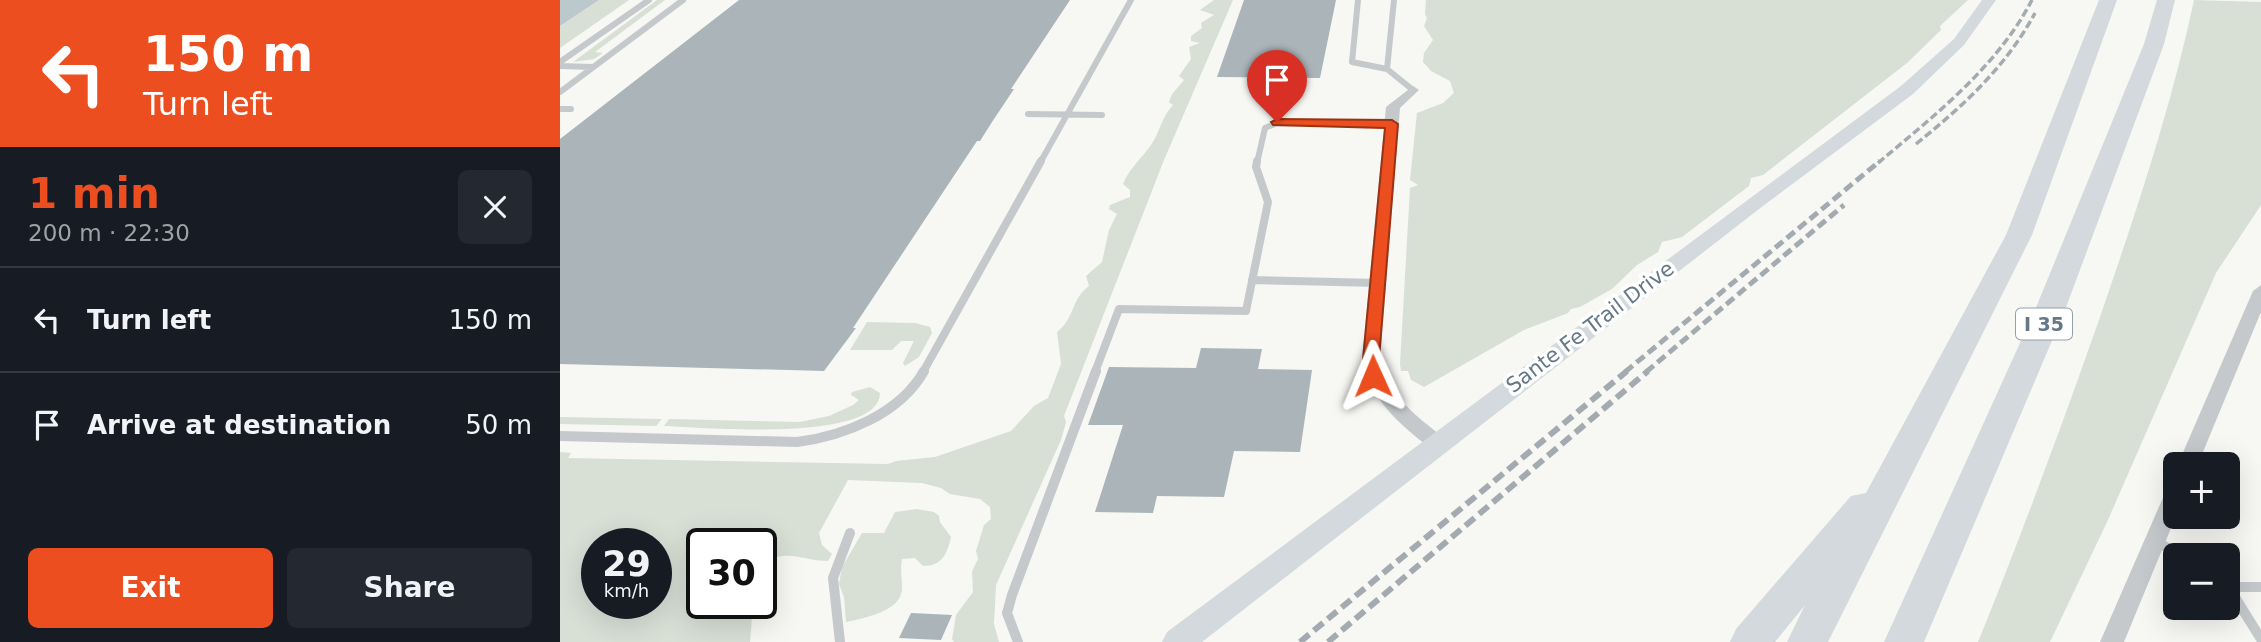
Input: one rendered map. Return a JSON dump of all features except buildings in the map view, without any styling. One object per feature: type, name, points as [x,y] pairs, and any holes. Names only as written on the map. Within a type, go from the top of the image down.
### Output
[{"type":"highway","name":"I 35","points":[[1807,642],[2019,235],[2108,0]]},
{"type":"highway","name":"I 35","points":[[1904,642],[2050,310],[2154,44],[2166,0]]},
{"type":"highway","points":[[1750,642],[1902,462]]},
{"type":"main road","name":"Sante Fe Trail Drive","points":[[1178,642],[1437,443],[1907,90],[1959,41],[1989,0]]},
{"type":"street","points":[[1413,90],[1394,107],[1371,359],[1373,376],[1382,394],[1396,412],[1437,443]]},
{"type":"street","points":[[2193,452],[2261,291]]},
{"type":"street","points":[[2112,642],[2163,521]]},
{"type":"lane","points":[[560,64],[649,0]]},
{"type":"lane","points":[[560,92],[683,0]]},
{"type":"lane","points":[[560,436],[797,442],[828,438],[887,411],[918,382],[1131,0]]},
{"type":"lane","points":[[1358,0],[1352,62],[1387,69],[1413,90]]},
{"type":"lane","points":[[1387,69],[1394,0]]},
{"type":"lane","points":[[560,64],[594,66]]},
{"type":"lane","points":[[560,109],[571,109]]},
{"type":"lane","points":[[1028,114],[1102,115]]},
{"type":"lane","points":[[1018,642],[1007,613],[1119,309],[1246,311],[1268,202],[1256,167],[1265,128],[1277,122],[1392,124]]},
{"type":"lane","points":[[1252,281],[1379,283]]},
{"type":"lane","points":[[840,642],[833,578],[850,533]]},
{"type":"lane","points":[[2155,540],[2163,545]]},
{"type":"lane","points":[[2240,586],[2261,587]]},
{"type":"lane","points":[[2240,604],[2261,639]]},
{"type":"shaded area","points":[[560,0],[599,0],[560,26]]},
{"type":"shaded area","points":[[599,0],[629,0],[560,48],[560,26]]},
{"type":"shaded area","points":[[657,0],[665,0],[595,52],[603,53],[594,59],[573,62]]},
{"type":"shaded area","points":[[1214,0],[1233,0],[1164,160],[1064,416],[1066,422],[1061,440],[996,585],[994,624],[999,642],[954,642],[952,639],[956,615],[973,592],[972,571],[978,559],[976,551],[984,525],[991,519],[990,507],[980,499],[950,494],[941,488],[922,483],[848,480],[819,533],[822,545],[832,554],[828,561],[794,556],[777,557],[777,528],[686,528],[686,619],[752,619],[750,642],[560,642],[560,452],[571,453],[568,458],[888,464],[935,457],[1011,431],[1034,406],[1048,398],[1061,364],[1057,332],[1089,286],[1086,276],[1102,262],[1109,230],[1117,214],[1109,209],[1110,205],[1130,197],[1130,190],[1123,184],[1154,141],[1173,105],[1169,102],[1172,94],[1184,80],[1179,76],[1191,59],[1189,47],[1200,43],[1191,41],[1191,36],[1202,28],[1201,23],[1214,15],[1200,10]]},
{"type":"shaded area","points":[[1426,0],[1968,0],[1907,63],[1763,175],[1751,178],[1749,186],[1682,237],[1662,242],[1658,252],[1637,265],[1612,289],[1568,313],[1524,330],[1424,387],[1411,380],[1408,371],[1401,371],[1400,364],[1410,188],[1418,185],[1410,180],[1417,113],[1443,103],[1454,93],[1450,81],[1431,71],[1423,62],[1424,53],[1433,40],[1424,26],[1427,18]]},
{"type":"shaded area","points":[[2194,0],[2261,2],[2261,205],[2216,273],[2107,522],[2050,642],[1978,642],[2055,441],[2126,241],[2163,121]]},
{"type":"shaded area","points":[[867,322],[915,323],[930,327],[932,333],[919,357],[905,366],[903,363],[914,341],[901,341],[892,350],[850,350]]},
{"type":"shaded area","points":[[870,387],[880,393],[872,409],[851,420],[820,426],[747,429],[664,426],[669,419],[800,422],[829,416],[853,405],[859,400],[851,395],[852,392]]},
{"type":"shaded area","points":[[560,417],[662,419],[656,426],[560,424]]},
{"type":"shaded area","points":[[917,509],[934,512],[939,516],[940,522],[951,537],[945,554],[935,564],[923,566],[915,558],[902,559],[902,588],[896,603],[880,612],[846,622],[844,597],[839,584],[842,567],[862,533],[884,533],[895,512]]},
{"type":"railway","points":[[1878,163],[1943,108],[1983,68],[2018,24],[2032,0]]},
{"type":"railway","points":[[1916,144],[1982,85],[2011,51],[2035,13]]},
{"type":"railway","points":[[1625,372],[1880,161]]},
{"type":"railway","points":[[1646,372],[1844,205]]},
{"type":"railway","points":[[1300,642],[1627,371]]},
{"type":"railway","points":[[1328,642],[1648,371]]},
{"type":"route","points":[[1277,122],[1392,124],[1371,359],[1373,376]]}]
